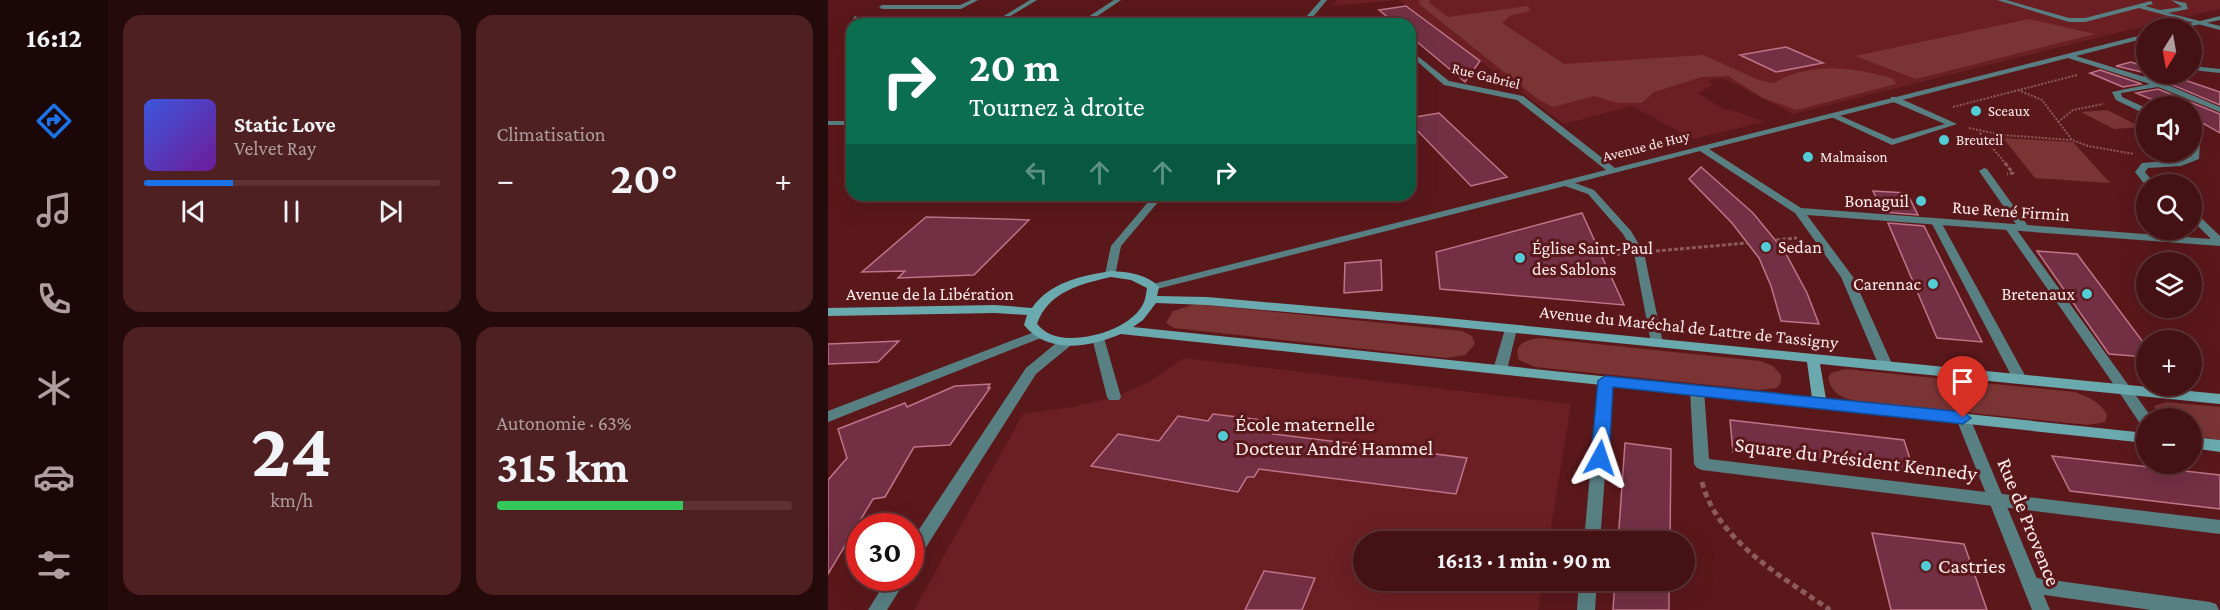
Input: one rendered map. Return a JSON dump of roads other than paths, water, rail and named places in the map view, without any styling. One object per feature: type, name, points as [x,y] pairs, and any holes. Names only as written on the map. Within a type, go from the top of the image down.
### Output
[{"type":"street","points":[[882,7],[962,7],[975,0]]},
{"type":"street","points":[[1004,18],[1034,0]]},
{"type":"street","points":[[1091,18],[1118,0]]},
{"type":"street","points":[[1308,18],[1323,0]]},
{"type":"street","points":[[1988,0],[2069,20],[2085,20],[2151,3]]},
{"type":"street","points":[[2160,12],[2186,8],[2184,4],[2174,0]]},
{"type":"street","points":[[2140,7],[2181,18]]},
{"type":"street","points":[[2202,22],[2220,18]]},
{"type":"street","points":[[2202,24],[2220,28]]},
{"type":"street","name":"Avenue de Huy","points":[[1154,293],[1565,182],[2136,38]]},
{"type":"street","points":[[2068,55],[2136,77]]},
{"type":"street","name":"Rue Gabriel","points":[[1416,57],[1447,83],[1520,98],[1612,170]]},
{"type":"street","points":[[2202,69],[2220,70]]},
{"type":"street","points":[[2136,106],[2124,101],[2116,92],[2158,84],[2220,110]]},
{"type":"street","points":[[1831,115],[1892,142],[1953,124],[1894,99]]},
{"type":"street","points":[[828,123],[846,123]]},
{"type":"street","points":[[1701,148],[1799,211],[1847,277],[1886,366]]},
{"type":"street","points":[[2142,174],[2140,172],[2145,165],[2166,165],[2177,162]]},
{"type":"street","points":[[1984,171],[2024,228]]},
{"type":"street","points":[[1565,182],[1591,192],[1627,233],[1639,253],[1657,343]]},
{"type":"street","points":[[1111,274],[1116,246],[1154,201]]},
{"type":"street","name":"Rue René Firmin","points":[[1799,211],[2220,243]]},
{"type":"street","points":[[1935,222],[2020,379]]},
{"type":"street","points":[[2202,225],[2220,243]]},
{"type":"street","points":[[2010,228],[2137,408]]},
{"type":"street","points":[[1111,274],[1130,275],[1144,279],[1154,293],[1143,315],[1121,330],[1098,338],[1065,343],[1049,340],[1037,335],[1030,325],[1033,312],[1045,298],[1064,286],[1087,278],[1111,274]]},
{"type":"street","name":"Avenue du Maréchal de Lattre de Tassigny","points":[[1154,293],[1207,301],[2220,399]]},
{"type":"street","name":"Avenue de la Libération","points":[[828,312],[995,309],[1033,312]]},
{"type":"street","points":[[1500,370],[1510,329]]},
{"type":"street","points":[[1121,330],[2136,437]]},
{"type":"street","points":[[828,417],[1037,335]]},
{"type":"street","points":[[1098,338],[1114,397]]},
{"type":"street","points":[[924,536],[1030,372],[1065,343]]},
{"type":"street","points":[[1812,359],[1820,404]]},
{"type":"street","points":[[1593,531],[1605,381]]},
{"type":"street","name":"Square du Président Kennedy","points":[[1696,390],[1702,464],[2220,527]]},
{"type":"street","name":"Rue de Provence","points":[[1963,418],[2041,610]]},
{"type":"street","points":[[2202,443],[2220,446]]},
{"type":"street","points":[[2031,585],[2210,610]]},
{"type":"street","points":[[877,610],[889,591]]},
{"type":"street","points":[[1586,610],[1587,591]]},
{"type":"place","name":"Sceaux","points":[[1976,111]]},
{"type":"place","name":"Breuteil","points":[[1944,140]]},
{"type":"place","name":"Malmaison","points":[[1808,157]]},
{"type":"place","name":"Bonaguil","points":[[1921,201]]},
{"type":"place","name":"Sedan","points":[[1766,247]]},
{"type":"place","name":"Église Saint-Paul des Sablons","points":[[1520,258]]},
{"type":"place","name":"Carennac","points":[[1933,284]]},
{"type":"place","name":"Bretenaux","points":[[2087,294]]},
{"type":"place","name":"École maternelle Docteur André Hammel","points":[[1223,436]]},
{"type":"place","name":"Castries","points":[[1926,566]]}]
